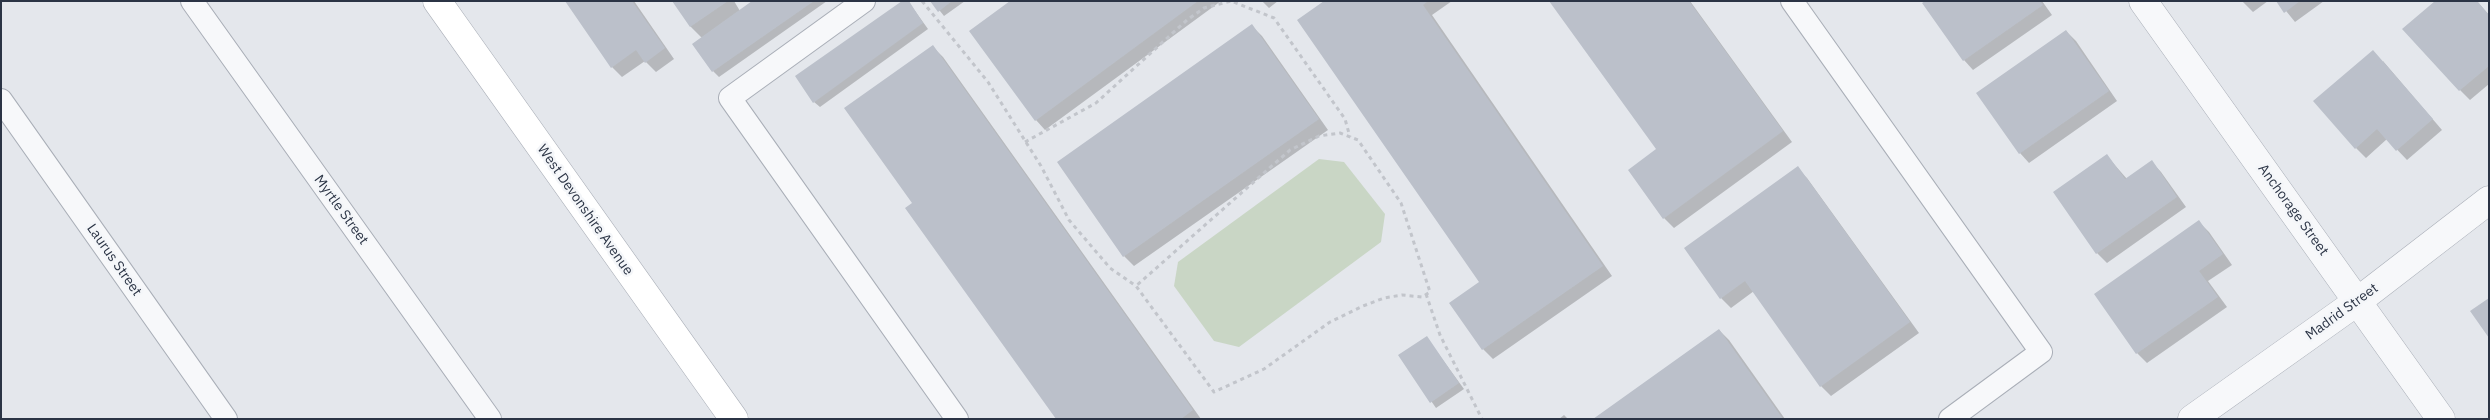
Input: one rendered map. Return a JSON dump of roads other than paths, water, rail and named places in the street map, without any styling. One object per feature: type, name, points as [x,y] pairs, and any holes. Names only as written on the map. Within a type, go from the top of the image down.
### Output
[{"type":"main road","name":"West Devonshire Avenue","points":[[436,1],[734,419]]},
{"type":"street","name":"Anchorage Street","points":[[2143,1],[2442,419]]},
{"type":"street","name":"Madrid Street","points":[[2192,419],[2358,301],[2489,200]]},
{"type":"lane","name":"Myrtle Street","points":[[192,1],[490,419]]},
{"type":"lane","points":[[864,1],[730,98],[957,419]]},
{"type":"lane","points":[[1792,1],[2041,352],[1950,419]]},
{"type":"lane","name":"Laurus Street","points":[[1,100],[226,419]]}]
